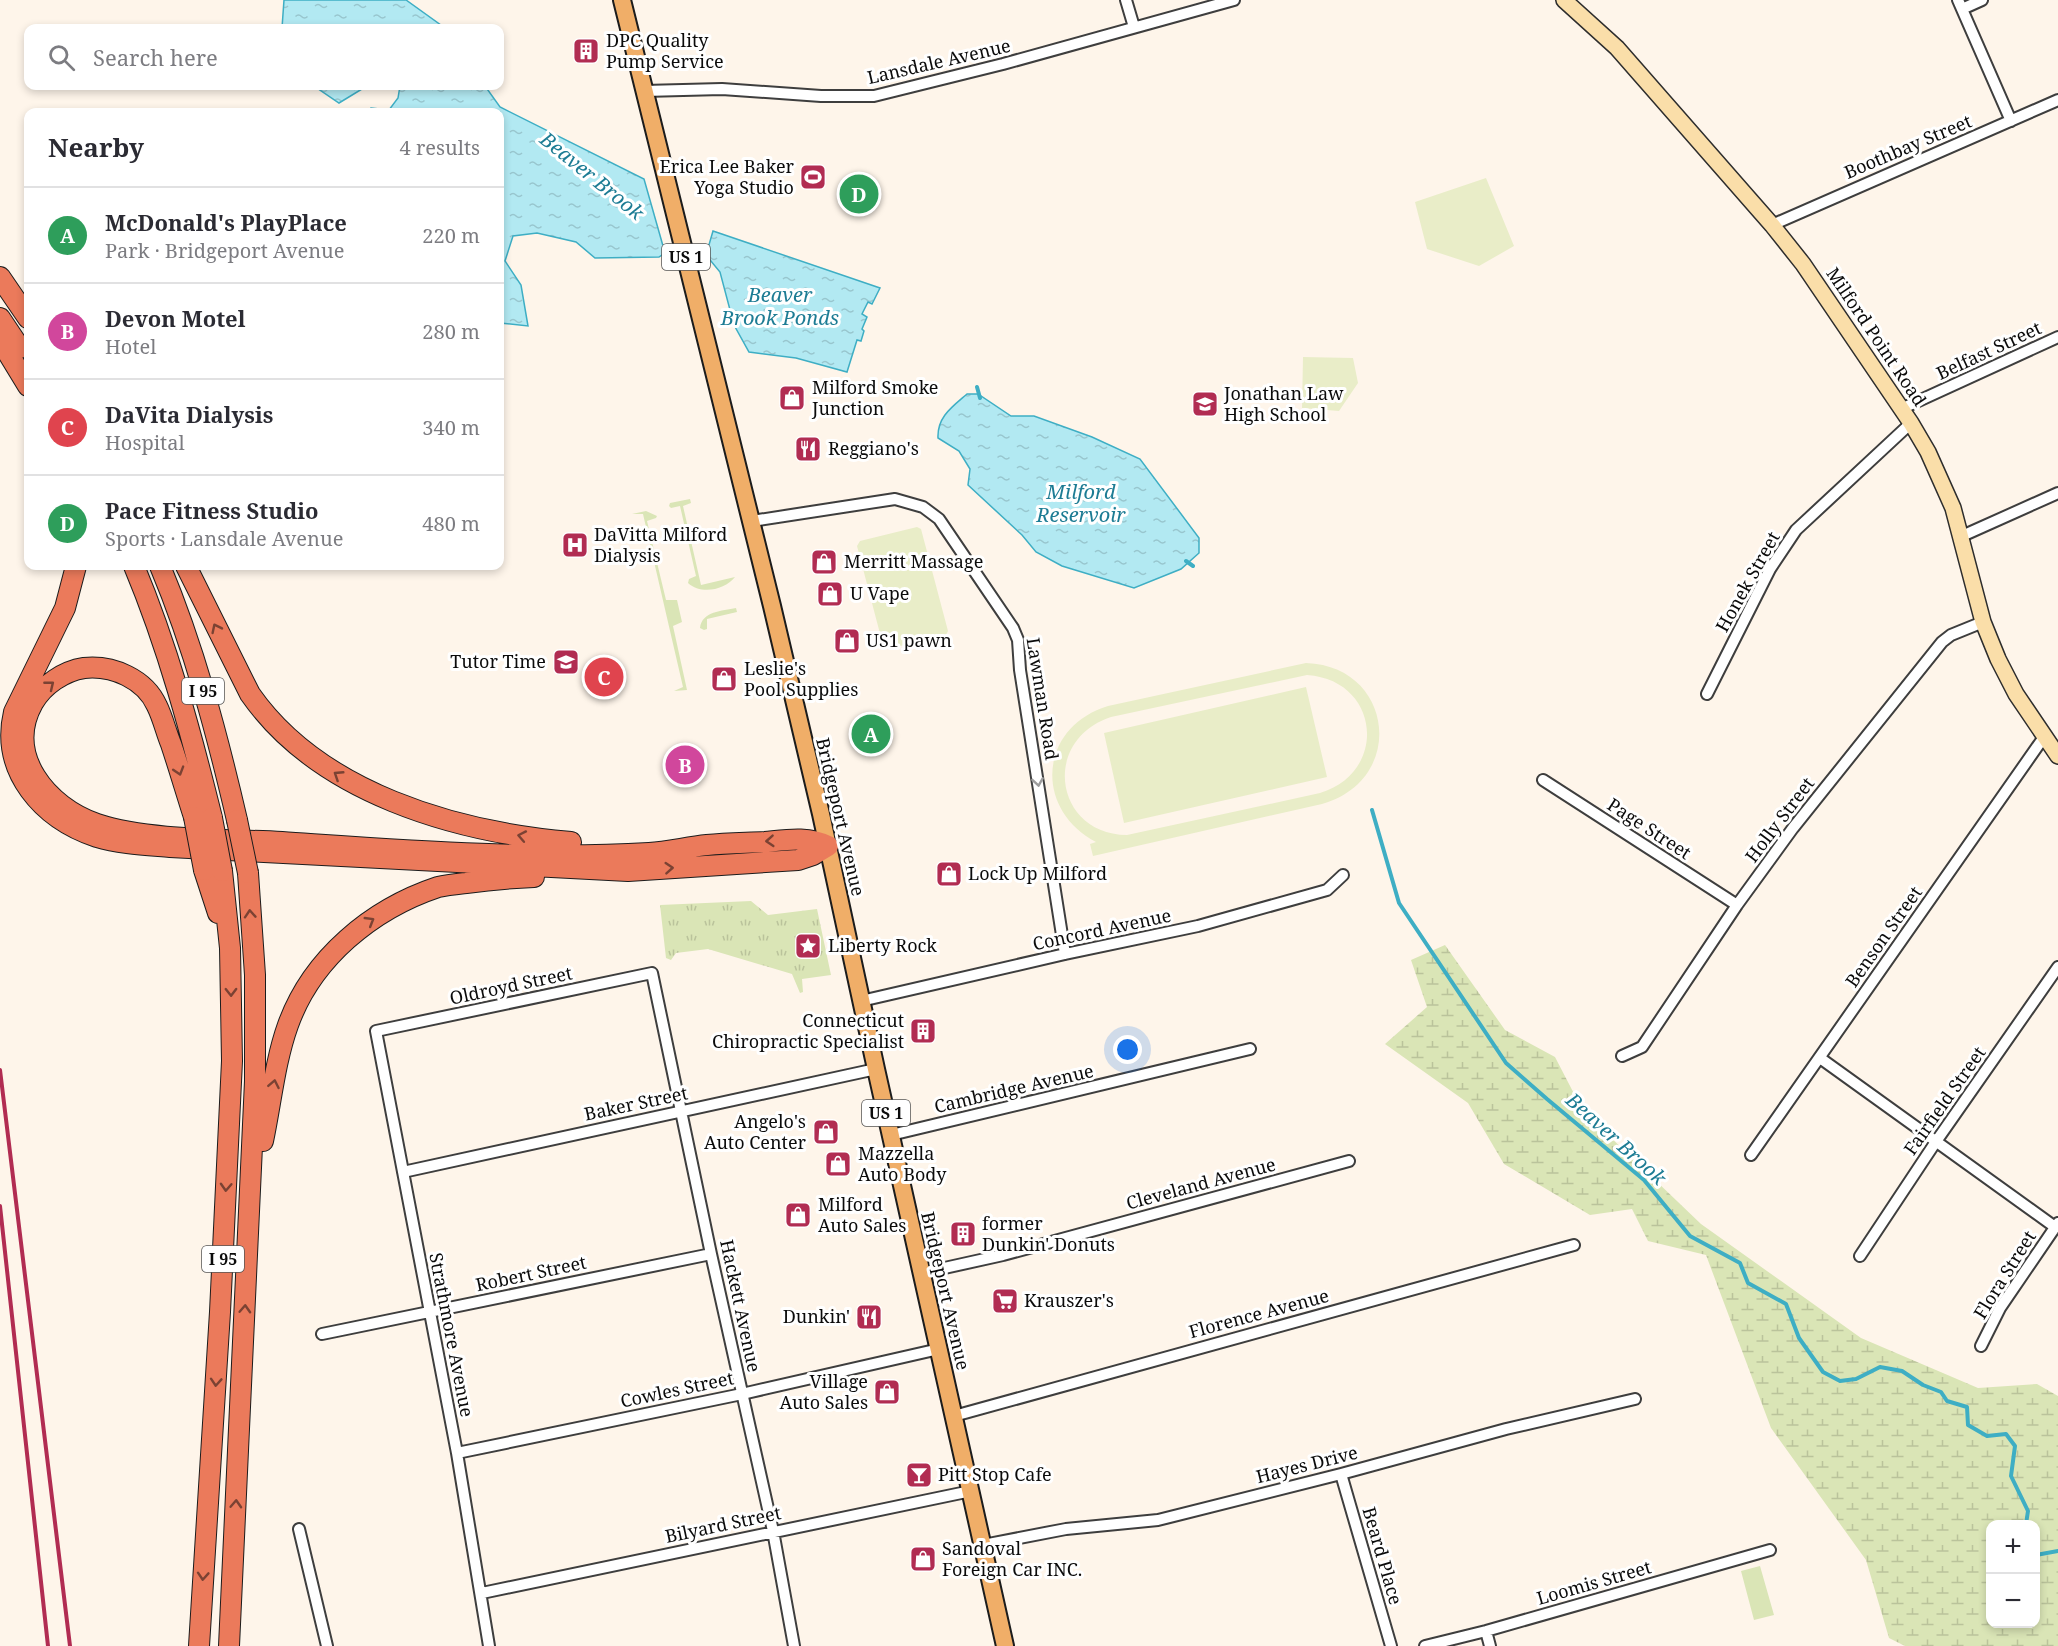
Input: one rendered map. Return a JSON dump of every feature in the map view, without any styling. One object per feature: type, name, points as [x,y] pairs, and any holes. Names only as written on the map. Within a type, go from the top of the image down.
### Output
[{"type":"highway","points":[[0,268],[24,296]]},
{"type":"highway","points":[[0,277],[24,312]]},
{"type":"highway","points":[[0,318],[24,355]]},
{"type":"highway","points":[[0,340],[24,379]]},
{"type":"highway","points":[[75,570],[64,608],[14,712],[11,725],[12,755],[25,786],[49,812],[63,822],[98,837],[117,842],[149,845],[628,871]]},
{"type":"highway","name":"I 95","points":[[135,570],[170,664],[230,948],[232,1061],[220,1312],[199,1646]]},
{"type":"highway","name":"I 95","points":[[162,570],[207,702],[248,873],[255,999],[255,1081],[229,1646]]},
{"type":"highway","points":[[188,570],[226,651],[263,713],[279,731],[310,757],[347,781],[394,802],[475,826],[545,840],[581,843],[706,845],[812,840],[828,846],[822,851],[798,860],[497,879],[440,887],[399,904],[356,930],[325,961],[298,1000],[288,1025],[251,1203]]},
{"type":"highway","points":[[203,817],[157,704],[141,684],[116,671],[88,668],[66,673],[42,691],[33,703],[23,736],[24,750],[34,777],[63,808],[96,824],[117,829],[167,836],[450,852],[616,854],[652,853],[706,845]]},
{"type":"main road","name":"Bridgeport Avenue","points":[[622,0],[752,520],[828,846],[1005,1646]]},
{"type":"main road","name":"Milford Point Road","points":[[1564,0],[1617,48],[1772,225],[1803,264],[1911,423],[1943,482],[1962,536],[1983,622],[2007,679],[2058,756]]},
{"type":"street","points":[[1126,0],[1134,27]]},
{"type":"street","name":"Lansdale Avenue","points":[[644,91],[722,89],[820,96],[874,96],[1003,64],[1234,0]]},
{"type":"street","points":[[1982,0],[1960,4],[2011,121]]},
{"type":"street","name":"Boothbay Street","points":[[1772,225],[2058,100]]},
{"type":"street","name":"Belfast Street","points":[[1901,409],[2058,337]]},
{"type":"street","name":"Honek Street","points":[[1707,694],[1770,569],[1796,530],[1911,423]]},
{"type":"street","points":[[1962,536],[2058,493]]},
{"type":"street","name":"Lawman Road","points":[[752,520],[895,499],[923,507],[939,519],[1013,628],[1018,640],[1025,703],[1065,954]]},
{"type":"street","name":"Holly Street","points":[[1622,1056],[1642,1047],[1737,905],[1793,828],[1942,642],[1952,635],[1983,622]]},
{"type":"street","name":"Benson Street","points":[[1751,1155],[2044,737]]},
{"type":"street","name":"Page Street","points":[[1543,780],[1737,905]]},
{"type":"street","name":"Concord Avenue","points":[[861,1001],[1198,926],[1327,891],[1342,875]]},
{"type":"street","name":"Fairfield Street","points":[[1860,1256],[1935,1143],[2058,967]]},
{"type":"street","name":"Oldroyd Street","points":[[376,1031],[652,973]]},
{"type":"street","name":"Hackett Avenue","points":[[652,973],[711,1254],[774,1531],[794,1646]]},
{"type":"street","name":"Strathmore Avenue","points":[[376,1031],[457,1453],[489,1646]]},
{"type":"street","name":"Cambridge Avenue","points":[[891,1135],[1250,1049]]},
{"type":"street","points":[[1820,1058],[1935,1143],[2057,1225]]},
{"type":"street","name":"Baker Street","points":[[403,1172],[876,1069]]},
{"type":"street","name":"Cleveland Avenue","points":[[922,1273],[1003,1255],[1349,1161]]},
{"type":"street","name":"Flora Street","points":[[1981,1346],[2000,1308],[2057,1225]]},
{"type":"street","name":"Florence Avenue","points":[[954,1416],[1574,1245]]},
{"type":"street","name":"Robert Street","points":[[322,1334],[711,1254]]},
{"type":"street","name":"Cowles Street","points":[[457,1453],[742,1394],[939,1349]]},
{"type":"street","name":"Hayes Drive","points":[[983,1545],[1065,1529],[1158,1520],[1506,1429],[1635,1400]]},
{"type":"street","name":"Beard Place","points":[[1341,1474],[1391,1646]]},
{"type":"street","name":"Bilyard Street","points":[[482,1593],[971,1491]]},
{"type":"street","points":[[299,1529],[327,1646]]},
{"type":"street","name":"Loomis Street","points":[[1425,1646],[1486,1631],[1770,1550]]},
{"type":"street","points":[[1486,1631],[1490,1646]]},
{"type":"green space","points":[[1486,178],[1514,246],[1479,266],[1427,249],[1415,202]]},
{"type":"green space","points":[[1303,357],[1353,358],[1358,383],[1339,411],[1302,408]]},
{"type":"green space","points":[[690,499],[691,503],[683,506],[701,585],[735,577],[719,588],[699,589],[688,583],[689,579],[696,576],[680,506],[671,508],[669,506],[670,503]]},
{"type":"green space","points":[[646,511],[657,516],[647,521],[666,600],[677,600],[682,622],[673,626],[687,690],[674,691],[683,687],[643,514],[632,514]]},
{"type":"green space","points":[[917,527],[921,529],[948,631],[946,635],[888,649],[883,645],[857,546],[860,541]]},
{"type":"green space","points":[[736,608],[737,612],[707,619],[707,629],[700,628],[704,618],[709,615]]},
{"type":"green space","points":[[1306,663],[1335,669],[1358,683],[1372,703],[1379,726],[1377,750],[1368,772],[1349,791],[1322,804],[1093,856],[1090,844],[1096,842],[1076,828],[1062,810],[1054,790],[1052,770],[1057,750],[1068,731],[1085,717],[1108,706]],"holes":[[[1307,675],[1331,681],[1350,693],[1361,709],[1367,728],[1365,748],[1357,766],[1342,782],[1320,793],[1127,835],[1102,831],[1084,819],[1071,803],[1065,784],[1066,764],[1074,745],[1089,729],[1111,717]]]},
{"type":"green space","points":[[1306,687],[1327,777],[1124,823],[1104,733]]},
{"type":"green space","points":[[751,901],[768,915],[817,909],[831,975],[802,979],[803,992],[800,993],[792,974],[708,949],[676,953],[671,960],[666,958],[660,905]]},
{"type":"green space","points":[[1445,945],[1505,1030],[1555,1057],[1583,1111],[1701,1224],[1861,1338],[1978,1388],[2037,1384],[2058,1396],[2058,1646],[1905,1646],[1889,1638],[1866,1560],[1771,1428],[1706,1255],[1648,1241],[1632,1209],[1590,1215],[1504,1164],[1468,1103],[1385,1044],[1427,1007],[1411,960]]},
{"type":"green space","points":[[1760,1566],[1774,1615],[1754,1620],[1741,1571]]},
{"type":"water","points":[[284,0],[406,0],[439,24],[282,24]]},
{"type":"water","points":[[320,90],[360,90],[339,103]]},
{"type":"water","points":[[399,90],[488,90],[502,108],[390,108],[398,98]]},
{"type":"water","points":[[504,109],[644,179],[665,253],[659,257],[595,258],[576,242],[537,233],[513,236],[505,261],[521,285],[528,326],[504,323]]},
{"type":"water","name":"Beaver Brook Ponds","points":[[713,231],[880,288],[872,304],[868,302],[862,314],[867,317],[862,329],[864,331],[861,341],[857,340],[847,372],[796,358],[749,352],[734,325],[720,272],[706,255]]},
{"type":"water","name":"Milford Reservoir","points":[[967,394],[978,394],[1011,416],[1034,416],[1092,437],[1140,459],[1199,538],[1199,553],[1181,569],[1134,588],[1062,566],[1036,552],[1022,535],[968,485],[970,469],[959,451],[938,438],[943,418]]},
{"type":"waterway","name":"Beaver Brook","points":[[977,387],[980,398]]},
{"type":"waterway","name":"Beaver Brook","points":[[1186,561],[1193,566]]},
{"type":"waterway","name":"Beaver Brook","points":[[1372,810],[1399,903],[1506,1063],[1644,1180],[1690,1236],[1740,1263],[1748,1283],[1786,1304],[1799,1338],[1823,1372],[1840,1381],[1856,1379],[1880,1367],[1902,1371],[1923,1385],[1941,1392],[1947,1401],[1967,1407],[1968,1425],[1987,1436],[2006,1434],[2015,1446],[2011,1476],[2028,1511],[2027,1520]]},
{"type":"waterway","name":"Beaver Brook","points":[[2040,1554],[2058,1551]]},
{"type":"railway","points":[[0,1070],[70,1646]]},
{"type":"railway","points":[[0,1206],[48,1646]]},
{"type":"place","name":"DPC Quality Pump Service","points":[[586,51]]},
{"type":"place","name":"Erica Lee Baker Yoga Studio","points":[[813,177]]},
{"type":"place","name":"Pace Fitness Studio","points":[[859,194]]},
{"type":"place","name":"Milford Smoke Junction","points":[[792,398]]},
{"type":"place","name":"Jonathan Law High School","points":[[1205,404]]},
{"type":"place","name":"Reggiano's","points":[[808,449]]},
{"type":"place","name":"DaVitta Milford Dialysis","points":[[575,545]]},
{"type":"place","name":"Merritt Massage","points":[[824,562]]},
{"type":"place","name":"U Vape","points":[[830,594]]},
{"type":"place","name":"US1 pawn","points":[[847,641]]},
{"type":"place","name":"Tutor Time","points":[[566,662]]},
{"type":"place","name":"DaVita Dialysis","points":[[604,677]]},
{"type":"place","name":"Leslie's Pool Supplies","points":[[724,679]]},
{"type":"place","name":"McDonald's PlayPlace","points":[[871,734]]},
{"type":"place","name":"Devon Motel","points":[[685,765]]},
{"type":"place","name":"Lock Up Milford","points":[[949,874]]},
{"type":"place","name":"Liberty Rock","points":[[808,946]]},
{"type":"place","name":"Connecticut Chiropractic Specialist","points":[[923,1031]]},
{"type":"place","name":"Angelo's Auto Center","points":[[826,1132]]},
{"type":"place","name":"Mazzella Auto Body","points":[[838,1164]]},
{"type":"place","name":"Milford Auto Sales","points":[[798,1215]]},
{"type":"place","name":"former Dunkin' Donuts","points":[[963,1234]]},
{"type":"place","name":"Krauszer's","points":[[1005,1301]]},
{"type":"place","name":"Dunkin'","points":[[869,1317]]},
{"type":"place","name":"Village Auto Sales","points":[[887,1392]]},
{"type":"place","name":"Pitt Stop Cafe","points":[[919,1475]]},
{"type":"place","name":"Sandoval Foreign Car INC.","points":[[923,1559]]}]
